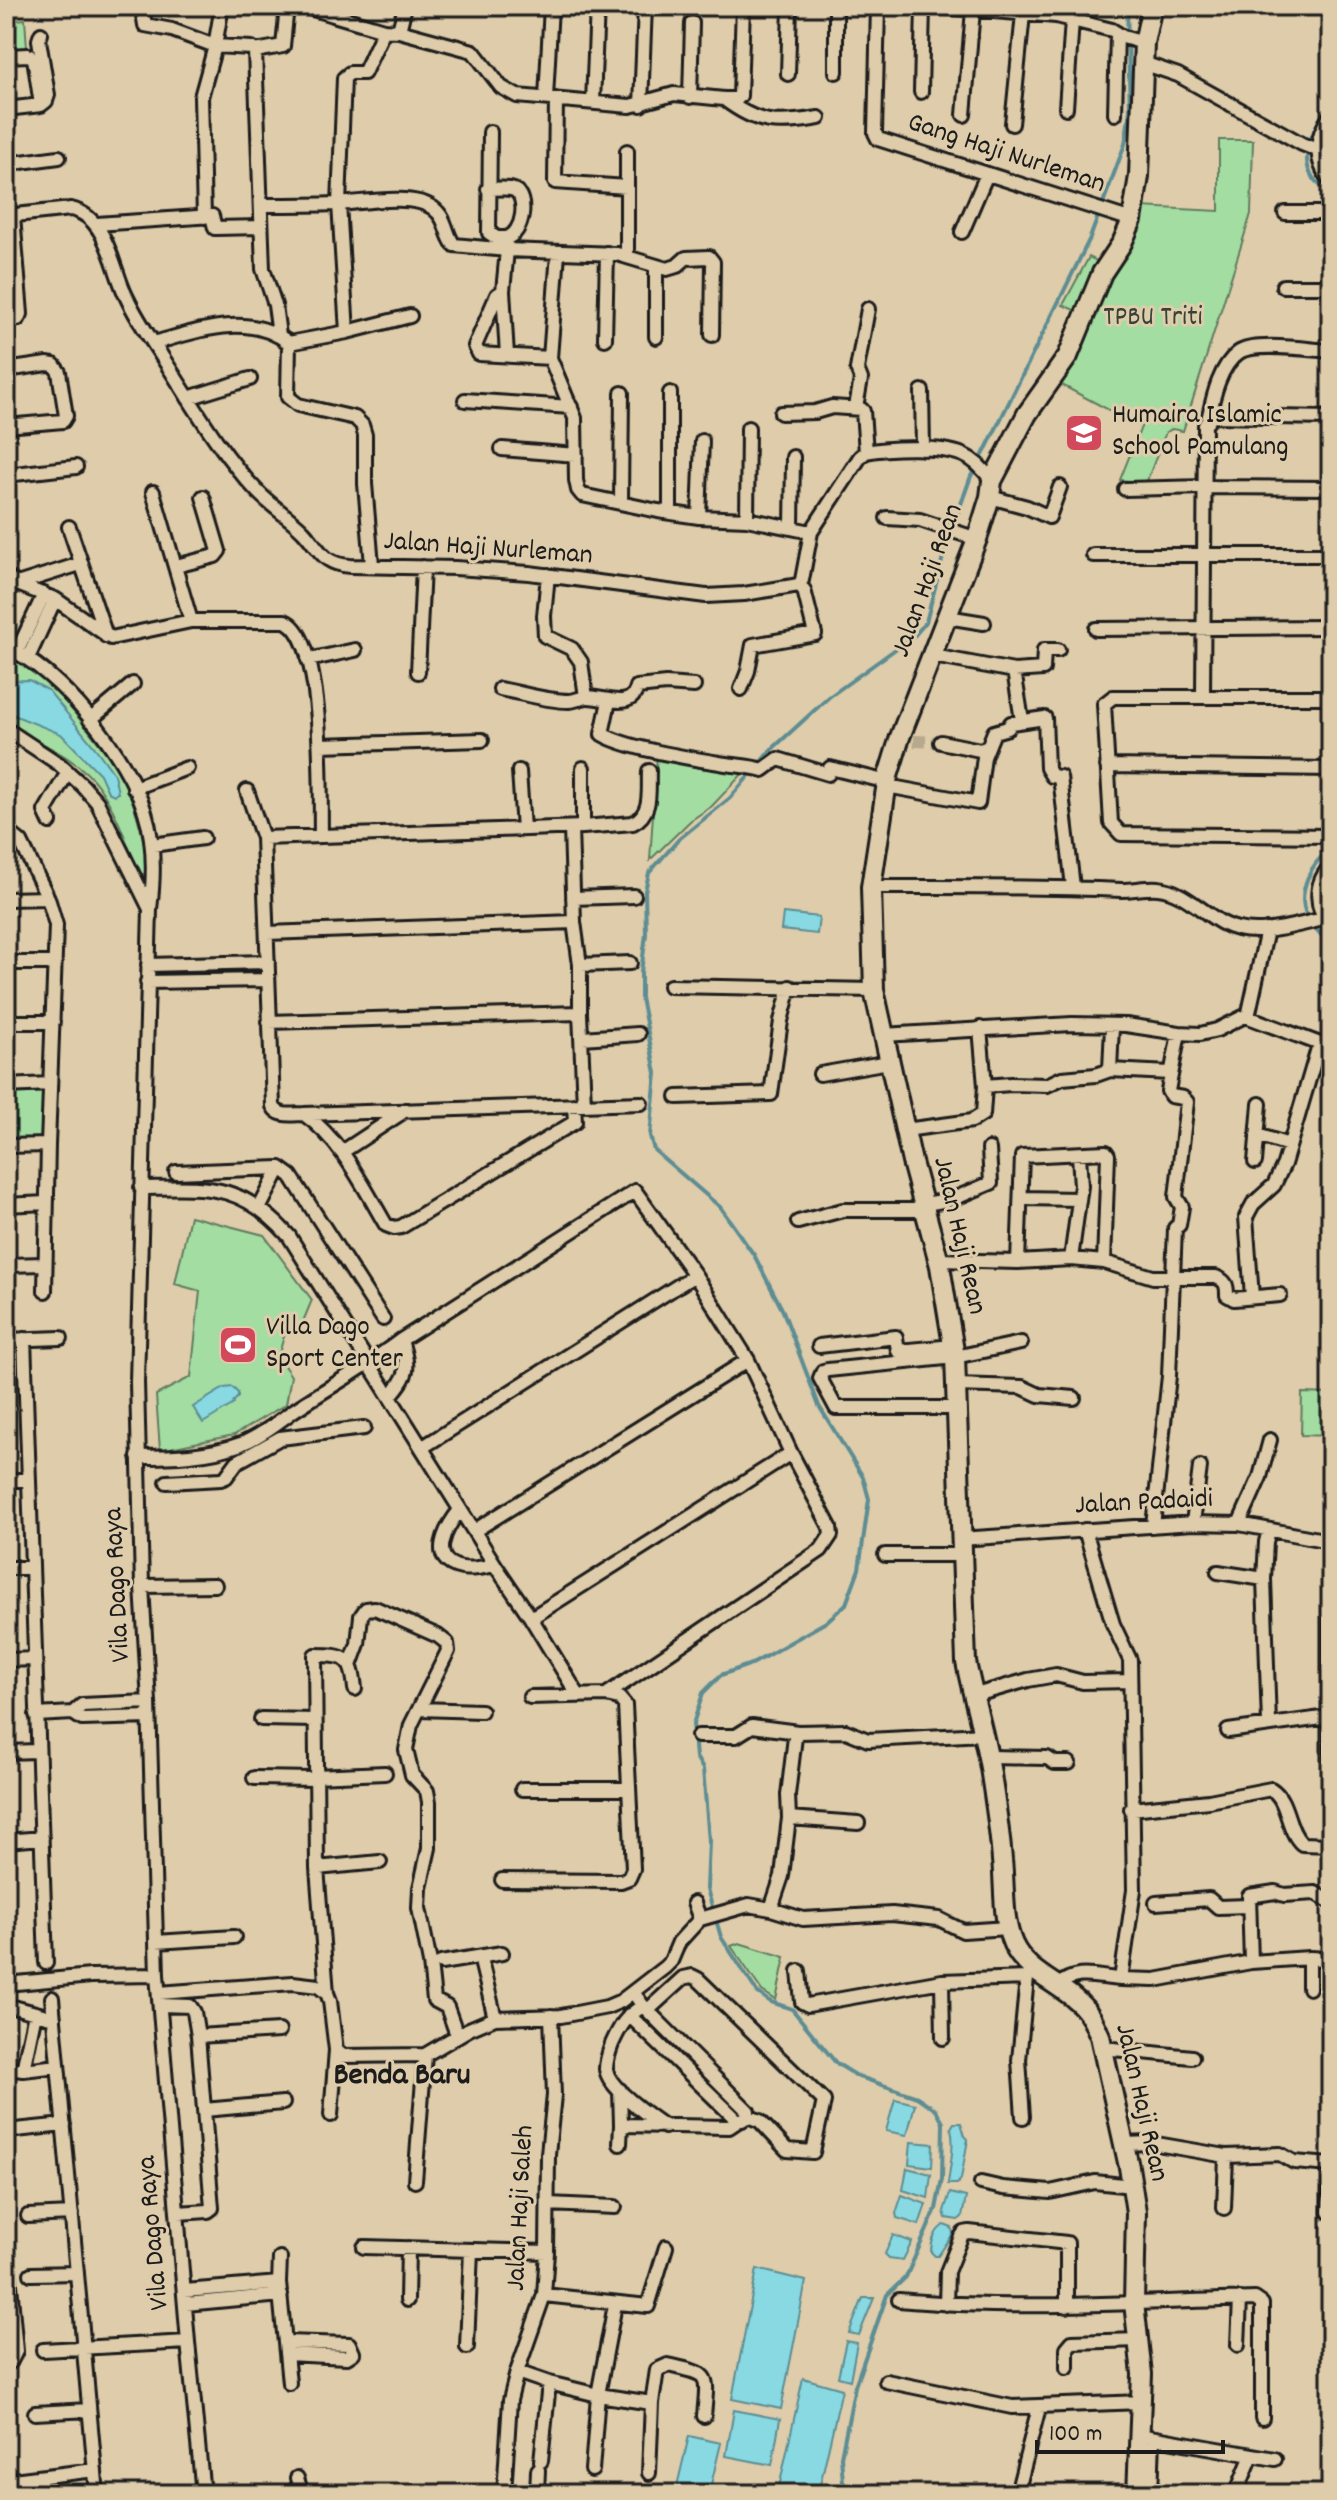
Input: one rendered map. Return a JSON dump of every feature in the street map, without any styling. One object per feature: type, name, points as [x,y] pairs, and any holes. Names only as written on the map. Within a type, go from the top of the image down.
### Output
[{"type":"street","points":[[142,6],[145,25],[172,30],[215,46],[252,48],[255,51],[283,46],[289,6]]},
{"type":"street","points":[[204,217],[201,97],[222,6]]},
{"type":"street","points":[[303,6],[384,30],[399,31],[473,51],[501,87],[517,96],[612,105],[641,105],[664,95],[737,99],[740,96],[743,6]]},
{"type":"street","points":[[399,31],[405,6]]},
{"type":"street","points":[[551,6],[555,182],[627,187]]},
{"type":"street","points":[[593,102],[597,6]]},
{"type":"street","points":[[641,105],[645,6]]},
{"type":"street","points":[[788,74],[790,6]]},
{"type":"street","points":[[836,6],[836,72]]},
{"type":"street","name":"Gang Haji Nurleman","points":[[878,6],[875,80],[875,133],[878,139],[1132,220]]},
{"type":"street","points":[[921,92],[923,6]]},
{"type":"street","points":[[931,6],[1056,16],[1130,38],[1115,114]]},
{"type":"street","name":"Jalan Haji Rean","points":[[1137,2494],[1146,2436],[1140,2340],[1128,2303],[1136,2212],[1132,2186],[1100,2036],[1085,2009],[1057,1986],[1030,1974],[1007,1928],[989,1757],[966,1662],[955,1352],[938,1260],[874,990],[871,887],[888,784],[907,739],[933,656],[977,539],[989,483],[1027,414],[1068,356],[1102,273],[1122,243],[1132,220],[1139,176],[1143,63],[1130,38],[1152,6]]},
{"type":"street","points":[[964,115],[973,10]]},
{"type":"street","points":[[1012,124],[1023,14]]},
{"type":"street","points":[[1066,108],[1072,20]]},
{"type":"street","points":[[690,97],[692,23]]},
{"type":"street","points":[[347,332],[339,204],[344,78],[350,73],[364,73],[384,30]]},
{"type":"street","points":[[6,109],[41,105],[46,101],[48,95],[39,40],[41,34]]},
{"type":"street","points":[[255,51],[263,269],[284,339],[288,397],[291,402],[310,409],[355,418],[365,435],[365,484],[372,565]]},
{"type":"street","points":[[6,56],[28,55],[34,58],[41,105]]},
{"type":"street","points":[[1143,63],[1178,75],[1317,150]]},
{"type":"street","points":[[724,99],[745,115],[767,121],[819,118]]},
{"type":"street","points":[[1331,115],[1319,136],[1317,150],[1324,173],[1331,182]]},
{"type":"street","points":[[490,132],[489,233],[507,244]]},
{"type":"street","points":[[627,151],[627,255]]},
{"type":"street","points":[[6,164],[59,157]]},
{"type":"street","points":[[962,232],[987,174]]},
{"type":"street","points":[[488,189],[515,190],[522,201],[519,230],[507,244],[503,291],[507,355]]},
{"type":"street","points":[[262,205],[399,201],[424,204],[435,209],[446,223],[454,245],[507,244],[558,253],[627,255],[667,269],[677,266],[686,258],[712,258],[712,335]]},
{"type":"street","points":[[6,320],[18,319],[21,314],[12,265],[9,216],[71,209],[97,224],[214,217],[215,228],[261,227]]},
{"type":"street","points":[[1285,213],[1331,213]]},
{"type":"street","name":"Jalan Haji Nurleman","points":[[97,224],[127,298],[188,398],[257,491],[304,532],[321,556],[343,566],[423,567],[548,575],[706,596],[744,594],[799,585]]},
{"type":"street","points":[[558,253],[550,358],[575,418],[576,480],[582,495],[699,517],[747,519],[811,532]]},
{"type":"street","points":[[605,339],[607,253]]},
{"type":"street","points":[[656,266],[656,337]]},
{"type":"street","points":[[1283,286],[1331,286]]},
{"type":"street","points":[[503,291],[497,295],[475,346],[479,354],[550,358]]},
{"type":"street","points":[[856,407],[861,379],[857,369],[868,309]]},
{"type":"street","points":[[154,343],[215,326],[243,327],[284,339],[347,332],[410,316]]},
{"type":"street","points":[[1203,696],[1205,425],[1217,386],[1237,354],[1255,348],[1331,351]]},
{"type":"street","points":[[6,370],[54,365],[59,372],[66,416],[63,421],[6,426]]},
{"type":"street","points":[[188,398],[250,379]]},
{"type":"street","points":[[922,391],[923,449]]},
{"type":"street","points":[[621,502],[622,393]]},
{"type":"street","points":[[670,393],[670,512]]},
{"type":"street","points":[[465,400],[571,407]]},
{"type":"street","points":[[781,413],[856,407],[863,411],[866,452]]},
{"type":"street","points":[[1208,420],[1212,416],[1331,418]]},
{"type":"street","points":[[747,519],[748,428]]},
{"type":"street","points":[[699,517],[702,441]]},
{"type":"street","points":[[502,449],[576,455]]},
{"type":"street","points":[[741,689],[753,645],[815,634],[804,590],[799,585],[811,532],[866,452],[923,449],[964,455],[989,483],[1049,517],[1060,487]]},
{"type":"street","points":[[792,527],[793,457]]},
{"type":"street","points":[[6,475],[76,467]]},
{"type":"street","points":[[1125,489],[1331,488]]},
{"type":"street","points":[[153,492],[191,621]]},
{"type":"street","points":[[176,566],[215,556],[219,551],[203,497]]},
{"type":"street","points":[[887,518],[920,520],[977,539]]},
{"type":"street","points":[[69,527],[106,636]]},
{"type":"street","points":[[1093,555],[1331,555]]},
{"type":"street","points":[[11,580],[80,564]]},
{"type":"street","points":[[418,672],[423,567]]},
{"type":"street","points":[[548,575],[545,636],[572,649],[581,662],[586,697]]},
{"type":"street","points":[[11,580],[49,596],[106,636],[116,638],[191,621],[285,621],[296,628],[308,660],[318,706],[321,836]]},
{"type":"street","points":[[49,596],[17,652],[47,672],[90,720],[126,770],[146,813],[152,845],[153,890],[150,909]]},
{"type":"street","points":[[947,617],[984,623]]},
{"type":"street","points":[[1096,629],[1331,627]]},
{"type":"street","points":[[308,660],[355,650]]},
{"type":"street","points":[[933,656],[1014,671],[1043,669],[1044,650],[1058,650]]},
{"type":"street","points":[[1014,671],[1022,720]]},
{"type":"street","points":[[90,720],[133,684]]},
{"type":"street","points":[[500,689],[571,701],[586,697],[628,701],[635,695],[637,687],[666,684],[694,686]]},
{"type":"street","points":[[1331,697],[1113,697],[1104,704],[1111,823],[1121,834],[1331,836]]},
{"type":"street","points":[[609,701],[602,733],[626,744],[757,768],[778,759],[828,774],[830,768],[978,803],[986,748]]},
{"type":"street","points":[[941,742],[980,750],[990,744],[994,732],[1008,728],[1011,723],[1045,718],[1047,768],[1052,776],[1060,777],[1073,887]]},
{"type":"street","name":"Vila Dago Raya","points":[[7,731],[40,750],[68,772],[97,802],[150,909],[137,1368],[142,1586],[149,1702],[157,1975],[203,2494]]},
{"type":"street","points":[[320,745],[482,740]]},
{"type":"street","points":[[1107,766],[1331,769]]},
{"type":"street","points":[[134,788],[187,768]]},
{"type":"street","points":[[304,1114],[342,1152],[386,1225],[394,1228],[401,1227],[575,1122],[579,1105],[582,1038],[580,965],[573,898],[583,768]]},
{"type":"street","points":[[519,771],[523,829]]},
{"type":"street","points":[[263,838],[577,828],[633,823],[647,809],[649,771]]},
{"type":"street","points":[[50,822],[45,811],[68,772]]},
{"type":"street","points":[[247,791],[263,838],[273,1106],[281,1114],[641,1103]]},
{"type":"street","points":[[6,830],[21,842],[48,898],[56,925],[45,1291]]},
{"type":"street","points":[[152,845],[203,838]]},
{"type":"street","points":[[6,841],[21,842]]},
{"type":"street","points":[[871,887],[1158,888],[1176,893],[1232,928],[1267,930],[1320,922],[1319,887],[1331,866]]},
{"type":"street","points":[[573,898],[634,896]]},
{"type":"street","points":[[6,899],[48,898]]},
{"type":"street","points":[[267,933],[574,922]]},
{"type":"street","points":[[1248,1017],[1267,930]]},
{"type":"street","points":[[148,965],[268,962]]},
{"type":"street","points":[[6,963],[55,963]]},
{"type":"street","points":[[580,965],[630,963]]},
{"type":"street","points":[[147,982],[268,980]]},
{"type":"street","points":[[670,986],[874,990]]},
{"type":"street","points":[[677,1097],[771,1094],[781,1021],[790,987]]},
{"type":"street","points":[[269,1022],[580,1013]]},
{"type":"street","points":[[883,1035],[1047,1024],[1126,1025],[1200,1034],[1248,1017],[1325,1046],[1284,1164],[1274,1185],[1253,1204],[1246,1217],[1252,1297]]},
{"type":"street","points":[[6,1022],[53,1022]]},
{"type":"street","points":[[1110,1070],[1112,1026]]},
{"type":"street","points":[[905,1130],[977,1119],[983,1114],[985,1086],[980,1028]]},
{"type":"street","points":[[1153,1526],[1169,1376],[1175,1228],[1179,1225],[1182,1207],[1176,1197],[1187,1102],[1169,1094],[1170,1073],[1179,1033]]},
{"type":"street","points":[[582,1038],[638,1034]]},
{"type":"street","points":[[820,1074],[889,1062]]},
{"type":"street","points":[[985,1086],[1047,1085],[1062,1078],[1096,1075],[1110,1070],[1170,1073]]},
{"type":"street","points":[[6,1086],[50,1084]]},
{"type":"street","points":[[1255,1162],[1260,1104]]},
{"type":"street","points":[[342,1152],[407,1110]]},
{"type":"street","points":[[1257,1135],[1289,1145]]},
{"type":"street","points":[[6,1146],[48,1145]]},
{"type":"street","points":[[798,1222],[843,1210],[924,1210],[931,1203],[953,1199],[991,1183],[989,1149]]},
{"type":"street","points":[[1018,1262],[1022,1156],[1108,1153],[1104,1262]]},
{"type":"street","points":[[1071,1259],[1081,1186],[1079,1155]]},
{"type":"street","points":[[260,1207],[280,1168]]},
{"type":"street","points":[[176,1172],[280,1168],[291,1176],[383,1319]]},
{"type":"street","points":[[141,1188],[215,1189],[240,1196],[260,1207],[289,1236],[578,1695]]},
{"type":"street","points":[[167,1482],[226,1477],[237,1462],[277,1432],[295,1410],[635,1191],[695,1275],[748,1360],[830,1527],[831,1535],[821,1550],[606,1695]]},
{"type":"street","points":[[1022,1198],[1078,1199]]},
{"type":"street","points":[[6,1205],[46,1203]]},
{"type":"street","points":[[938,1260],[1018,1262],[1071,1259],[1104,1262],[1153,1277],[1216,1277],[1223,1280],[1227,1285],[1227,1295],[1234,1299],[1280,1295]]},
{"type":"street","points":[[6,1265],[45,1264]]},
{"type":"street","points":[[423,1447],[695,1275]]},
{"type":"street","points":[[819,1346],[896,1337],[898,1351],[955,1352]]},
{"type":"street","points":[[6,1340],[61,1338]]},
{"type":"street","points":[[24,1339],[46,1963]]},
{"type":"street","points":[[390,1396],[405,1378],[407,1359],[401,1340]]},
{"type":"street","points":[[956,1408],[836,1408],[820,1378],[823,1371],[828,1370],[1021,1343]]},
{"type":"street","points":[[474,1531],[748,1360]]},
{"type":"street","points":[[955,1385],[1022,1387],[1039,1395],[1074,1398]]},
{"type":"street","points":[[138,1457],[169,1458],[211,1452],[277,1432],[364,1428]]},
{"type":"street","points":[[1239,1524],[1260,1477],[1270,1440]]},
{"type":"street","points":[[1330,1448],[1331,1763]]},
{"type":"street","points":[[531,1618],[791,1453]]},
{"type":"street","points":[[1193,1523],[1200,1467]]},
{"type":"street","points":[[6,1480],[28,1480]]},
{"type":"street","points":[[460,1510],[445,1528],[442,1544],[445,1557],[457,1567],[471,1569],[495,1565]]},
{"type":"street","name":"Jalan Padaidi","points":[[885,1555],[1085,1530],[1193,1523],[1239,1524],[1329,1541]]},
{"type":"street","points":[[1085,1530],[1113,1624],[1130,1660],[1134,1890],[1121,1979]]},
{"type":"street","points":[[1269,1530],[1264,1579],[1269,1724]]},
{"type":"street","points":[[6,1568],[31,1568]]},
{"type":"street","points":[[1218,1572],[1264,1579]]},
{"type":"street","points":[[142,1586],[215,1585]]},
{"type":"street","points":[[355,1689],[351,1663],[358,1644],[361,1616],[366,1609],[375,1608],[447,1643],[448,1651],[411,1725],[406,1750],[412,1775],[427,1791],[429,1802],[429,1848],[419,1908],[434,2000],[447,2007],[457,2035]]},
{"type":"street","points":[[331,2115],[336,2050],[327,1993],[317,1868],[315,1655],[333,1655],[351,1663]]},
{"type":"street","points":[[6,1660],[34,1659]]},
{"type":"street","points":[[972,1696],[1056,1675],[1083,1682],[1130,1681]]},
{"type":"street","points":[[502,1880],[621,1881],[629,1878],[633,1869],[625,1705],[619,1698],[606,1695],[530,1697]]},
{"type":"street","points":[[73,1713],[82,1705],[149,1702]]},
{"type":"street","points":[[420,1709],[481,1711]]},
{"type":"street","points":[[36,1715],[73,1713],[82,1719],[149,1717]]},
{"type":"street","points":[[1228,1731],[1329,1717]]},
{"type":"street","points":[[261,1719],[315,1720]]},
{"type":"street","points":[[698,1736],[736,1736],[752,1726],[798,1732],[846,1731],[868,1740],[984,1734]]},
{"type":"street","points":[[771,1909],[782,1876],[789,1818],[788,1795],[798,1732]]},
{"type":"street","points":[[6,1752],[37,1751]]},
{"type":"street","points":[[989,1757],[1047,1758],[1055,1763],[1069,1763]]},
{"type":"street","points":[[254,1778],[385,1773]]},
{"type":"street","points":[[522,1789],[627,1789]]},
{"type":"street","points":[[1131,1809],[1209,1801],[1271,1789],[1278,1793],[1296,1838],[1302,1844],[1331,1845]]},
{"type":"street","points":[[789,1818],[858,1823]]},
{"type":"street","points":[[6,1841],[42,1838]]},
{"type":"street","points":[[317,1868],[380,1862]]},
{"type":"street","points":[[1156,1903],[1209,1899],[1218,1907],[1275,1892],[1284,1895],[1315,1893],[1331,1902]]},
{"type":"street","points":[[1248,1901],[1251,1962]]},
{"type":"street","points":[[694,1903],[709,1917]]},
{"type":"street","points":[[336,2050],[343,2056],[425,2055],[457,2035],[495,2018],[551,2016],[607,2007],[621,2001],[671,1961],[679,1942],[709,1917],[749,1905],[803,1919],[892,1914],[939,1919],[963,1931],[1007,1928]]},
{"type":"street","points":[[156,1942],[234,1937]]},
{"type":"street","points":[[441,1963],[502,1953]]},
{"type":"street","points":[[480,1957],[495,2018]]},
{"type":"street","points":[[1309,1958],[1309,1988]]},
{"type":"street","points":[[1057,1986],[1074,1976],[1088,1974],[1155,1980],[1251,1962],[1331,1959]]},
{"type":"street","points":[[799,1971],[802,2002],[808,2005],[942,1981],[1030,1974],[1019,2060],[1023,2117]]},
{"type":"street","points":[[6,1984],[91,1976],[157,1975]]},
{"type":"street","points":[[629,2015],[743,2119],[760,2121],[787,2150],[813,2152],[824,2101],[692,1976],[683,1978],[646,2008],[629,2015],[620,2025],[606,2068],[620,2090],[665,2127]]},
{"type":"street","points":[[942,1981],[943,2038]]},
{"type":"street","points":[[159,1999],[293,1983],[318,1986],[327,1993]]},
{"type":"street","points":[[621,2125],[729,2127],[743,2119],[748,2111],[633,1992]]},
{"type":"street","points":[[52,1998],[97,2494]]},
{"type":"street","points":[[159,1999],[190,2006],[198,2036],[212,2208],[178,2213]]},
{"type":"street","points":[[6,2005],[54,2018]]},
{"type":"street","points":[[23,2070],[35,2013]]},
{"type":"street","name":"Jalan Haji Saleh","points":[[504,2494],[510,2400],[544,2295],[548,2154],[554,2095],[551,2016]]},
{"type":"street","points":[[198,2036],[279,2031]]},
{"type":"street","points":[[1103,2048],[1192,2057]]},
{"type":"street","points":[[415,2181],[425,2055]]},
{"type":"street","points":[[6,2068],[23,2070],[58,2066]]},
{"type":"street","points":[[620,2090],[620,2144]]},
{"type":"street","points":[[204,2110],[283,2103]]},
{"type":"street","points":[[6,2131],[64,2125]]},
{"type":"street","points":[[1124,2144],[1151,2143],[1226,2156],[1280,2154],[1294,2162],[1331,2168],[1329,2212]]},
{"type":"street","points":[[1224,2208],[1226,2156]]},
{"type":"street","points":[[981,2183],[1050,2192],[1095,2182],[1132,2186]]},
{"type":"street","points":[[548,2204],[615,2207]]},
{"type":"street","points":[[28,2216],[72,2214]]},
{"type":"street","points":[[946,2304],[947,2272],[961,2237],[969,2232],[1067,2243],[1067,2306]]},
{"type":"street","points":[[6,2240],[16,2351],[6,2365]]},
{"type":"street","points":[[364,2247],[547,2252]]},
{"type":"street","points":[[544,2295],[648,2306],[666,2247]]},
{"type":"street","points":[[407,2300],[408,2248]]},
{"type":"street","points":[[467,2347],[471,2250]]},
{"type":"street","points":[[280,2258],[289,2383]]},
{"type":"street","points":[[31,2274],[77,2273]]},
{"type":"street","points":[[185,2298],[280,2289]]},
{"type":"street","points":[[1238,2345],[1240,2299]]},
{"type":"street","points":[[899,2300],[1067,2306],[1255,2299],[1262,2304],[1262,2418]]},
{"type":"street","points":[[592,2470],[598,2395],[614,2310]]},
{"type":"street","points":[[1067,2368],[1067,2348],[1072,2342],[1140,2340]]},
{"type":"street","points":[[43,2350],[188,2342]]},
{"type":"street","points":[[649,2473],[652,2403],[657,2370],[663,2365],[700,2372],[707,2382],[704,2416]]},
{"type":"street","points":[[517,2372],[598,2395],[652,2403]]},
{"type":"street","points":[[886,2381],[1012,2407],[1142,2402]]},
{"type":"street","points":[[537,2494],[549,2383]]},
{"type":"street","points":[[1017,2494],[1039,2407]]},
{"type":"street","points":[[35,2413],[89,2410]]},
{"type":"street","points":[[1151,2494],[1146,2436],[1275,2459]]},
{"type":"street","points":[[1236,2494],[1252,2455]]},
{"type":"street","points":[[13,2480],[95,2470]]},
{"type":"street","points":[[297,2478],[302,2494]]},
{"type":"green space","points":[[25,19],[27,48],[6,49],[6,21]]},
{"type":"green space","name":"TPBU Triti","points":[[1219,140],[1253,140],[1251,214],[1183,431],[1172,429],[1166,432],[1146,483],[1120,480],[1143,422],[1122,417],[1058,383],[1090,317],[1063,305],[1089,257],[1111,268],[1140,207],[1219,211]]},
{"type":"green space","points":[[6,656],[45,681],[117,767],[139,822],[149,871],[147,875],[139,873],[111,807],[90,777],[56,751],[6,724]]},
{"type":"green space","points":[[657,753],[748,768],[712,806],[690,821],[650,860]]},
{"type":"green space","points":[[46,1092],[45,1140],[6,1140],[6,1093]]},
{"type":"green space","name":"Villa Dago Sport Center","points":[[190,1216],[264,1235],[312,1300],[302,1324],[285,1333],[278,1357],[291,1376],[286,1404],[234,1435],[160,1450],[156,1395],[191,1377],[200,1291],[175,1284]]},
{"type":"green space","points":[[1302,1393],[1331,1394],[1331,1436],[1301,1435]]},
{"type":"green space","points":[[739,1943],[785,1957],[776,2000],[762,1991],[731,1946]]},
{"type":"water","points":[[29,680],[48,690],[96,749],[114,774],[118,793],[108,792],[100,774],[61,734],[6,712],[6,681]]},
{"type":"water","points":[[783,913],[819,917],[817,934],[781,930]]},
{"type":"water","points":[[232,1387],[238,1393],[234,1404],[203,1423],[193,1407],[224,1388]]},
{"type":"water","points":[[895,2099],[915,2104],[907,2135],[886,2131]]},
{"type":"water","points":[[954,2123],[961,2123],[968,2139],[961,2179],[957,2184],[948,2184],[951,2128]]},
{"type":"water","points":[[911,2142],[933,2144],[932,2167],[909,2164]]},
{"type":"water","points":[[907,2168],[931,2174],[928,2198],[903,2190]]},
{"type":"water","points":[[950,2193],[966,2197],[962,2217],[958,2220],[946,2218],[944,2211]]},
{"type":"water","points":[[902,2195],[926,2204],[919,2225],[897,2218]]},
{"type":"water","points":[[944,2225],[952,2228],[953,2234],[935,2256],[931,2252],[933,2240]]},
{"type":"water","points":[[893,2235],[912,2242],[903,2260],[889,2258],[885,2254]]},
{"type":"water","points":[[757,2269],[806,2281],[781,2409],[732,2399]]},
{"type":"water","points":[[863,2298],[874,2298],[859,2335],[849,2333]]},
{"type":"water","points":[[846,2341],[857,2343],[850,2380],[838,2377]]},
{"type":"water","points":[[803,2378],[842,2389],[818,2494],[778,2492]]},
{"type":"water","points":[[734,2410],[780,2419],[772,2465],[726,2456]]},
{"type":"water","points":[[689,2436],[721,2443],[709,2493],[677,2486]]},
{"type":"waterway","points":[[844,2494],[841,2457],[855,2386],[887,2295],[906,2277],[936,2209],[942,2179],[943,2123],[936,2110],[917,2097],[857,2076],[836,2063],[792,2009],[771,2002],[757,1992],[721,1937],[707,1889],[709,1841],[703,1769],[696,1757],[693,1724],[703,1693],[721,1675],[754,1663],[826,1622],[846,1604],[859,1569],[869,1499],[863,1477],[819,1406],[783,1311],[754,1255],[720,1207],[654,1150],[650,1136],[656,1073],[641,998],[646,934],[645,891],[649,873],[679,839],[730,798],[770,751],[829,697],[915,635],[926,622],[945,549],[971,476],[1090,238],[1125,144],[1130,110],[1127,6]]},
{"type":"waterway","points":[[1331,106],[1316,128],[1307,152],[1311,174],[1331,192]]},
{"type":"waterway","points":[[1331,850],[1317,862],[1307,878],[1303,898],[1309,920],[1331,945]]},
{"type":"tunnel","points":[[914,741],[941,742]]},
{"type":"place","name":"Humaira Islamic School Pamulang","points":[[1084,433]]},
{"type":"place","name":"Villa Dago Sport Center","points":[[238,1345]]},
{"type":"district","name":"Benda Baru","points":[[402,2077]]}]
